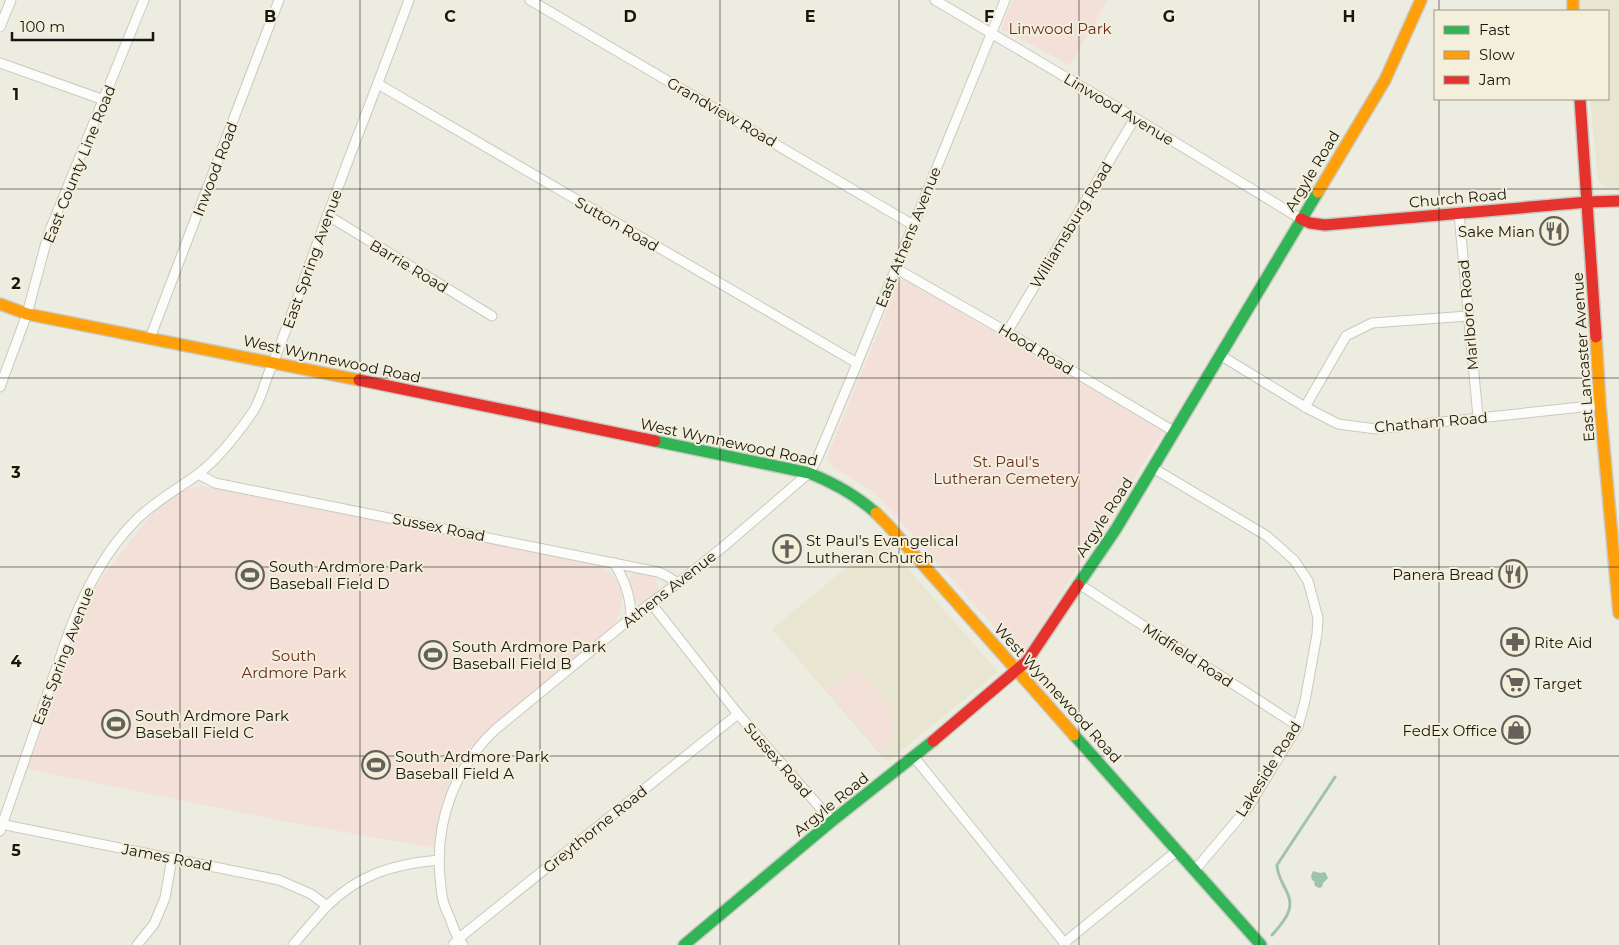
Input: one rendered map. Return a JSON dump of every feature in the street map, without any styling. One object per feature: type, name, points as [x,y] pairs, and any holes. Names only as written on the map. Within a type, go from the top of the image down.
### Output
[{"type":"main road","name":"Argyle Road","points":[[684,945],[1028,661],[1116,529],[1385,80],[1421,0]]},
{"type":"main road","name":"East Lancaster Avenue","points":[[1580,100],[1600,405],[1619,613]]},
{"type":"main road","name":"Church Road","points":[[1301,219],[1310,223],[1325,225],[1588,202],[1619,201]]},
{"type":"main road","name":"West Wynnewood Road","points":[[0,304],[27,314],[274,362],[809,473],[838,485],[868,505],[887,524],[1261,945]]},
{"type":"street","points":[[0,27],[11,0]]},
{"type":"street","name":"East County Line Road","points":[[0,387],[27,314],[48,235],[144,0]]},
{"type":"street","name":"Inwood Road","points":[[150,338],[279,0]]},
{"type":"street","name":"East Spring Avenue","points":[[1,827],[70,629],[96,572],[114,545],[135,521],[157,502],[198,474],[224,449],[255,409],[409,0]]},
{"type":"street","name":"Grandview Road","points":[[530,0],[913,225]]},
{"type":"street","name":"Linwood Avenue","points":[[935,0],[1301,219]]},
{"type":"street","name":"East Athens Avenue","points":[[809,473],[817,459],[857,363],[1005,0]]},
{"type":"street","points":[[0,63],[104,100]]},
{"type":"street","name":"Sutton Road","points":[[378,84],[857,363]]},
{"type":"street","name":"Williamsburg Road","points":[[1007,332],[1135,118]]},
{"type":"street","name":"Marlboro Road","points":[[1459,214],[1478,417]]},
{"type":"street","name":"Barrie Road","points":[[327,216],[492,316]]},
{"type":"street","name":"Hood Road","points":[[895,268],[1175,432]]},
{"type":"street","points":[[1305,407],[1346,336],[1372,323],[1468,316]]},
{"type":"street","name":"Chatham Road","points":[[1220,355],[1305,407],[1338,424],[1376,429],[1600,405]]},
{"type":"street","name":"Lakeside Road","points":[[1153,468],[1267,536],[1294,560],[1308,581],[1318,618],[1305,702],[1298,726],[1249,806],[1195,870]]},
{"type":"street","name":"Athens Avenue","points":[[458,943],[442,899],[439,860],[442,826],[451,793],[467,762],[496,729],[631,618],[724,547],[809,473]]},
{"type":"street","name":"Sussex Road","points":[[198,474],[215,483],[658,572],[678,583]]},
{"type":"street","points":[[614,563],[627,591],[631,618]]},
{"type":"street","name":"Midfield Road","points":[[1079,584],[1298,726]]},
{"type":"street","name":"Sussex Road","points":[[651,603],[738,714],[832,821]]},
{"type":"street","name":"Greythorne Road","points":[[458,943],[738,714]]},
{"type":"street","points":[[914,757],[1065,944],[1178,850]]},
{"type":"street","name":"James Road","points":[[1,827],[172,858],[279,880],[311,894],[327,906]]},
{"type":"street","points":[[137,945],[154,924],[165,898],[172,858]]},
{"type":"street","points":[[293,945],[327,906],[346,890],[369,876],[393,866],[439,860]]},
{"type":"shaded area","points":[[1580,0],[1619,0],[1619,190],[1607,187],[1598,180],[1590,100],[1609,100],[1609,10],[1581,10]]},
{"type":"shaded area","points":[[882,539],[998,672],[887,762],[772,629]]},
{"type":"shaded area","points":[[1313,871],[1325,872],[1328,878],[1322,887],[1315,886],[1311,876]]},
{"type":"green space","name":"Linwood Park","points":[[1013,0],[1108,0],[1070,65],[1001,29]]},
{"type":"green space","name":"St. Paul's Lutheran Cemetery","points":[[901,277],[1163,432],[1026,649],[1022,652],[1016,651],[874,492],[831,466],[827,457]]},
{"type":"green space","name":"South Ardmore Park","points":[[202,486],[598,565],[607,570],[619,584],[622,601],[620,610],[611,628],[488,729],[469,750],[453,775],[441,807],[433,848],[283,821],[27,769],[88,604],[103,576],[154,511],[186,489]]},
{"type":"green space","points":[[633,573],[651,575],[658,585],[659,591],[642,603],[632,600],[629,580]]},
{"type":"green space","points":[[858,669],[894,712],[891,740],[881,753],[827,689]]},
{"type":"waterway","points":[[1272,935],[1285,919],[1290,907],[1290,900],[1280,878],[1277,865],[1335,777]]},
{"type":"traffic: fast","points":[[1078,585],[1116,529],[1318,192]]},
{"type":"traffic: fast","points":[[655,441],[809,473],[844,490],[876,513]]},
{"type":"traffic: fast","points":[[1074,735],[1261,945]]},
{"type":"traffic: fast","points":[[684,945],[832,821],[933,741]]},
{"type":"traffic: slow","points":[[1318,192],[1385,80],[1421,0]]},
{"type":"traffic: slow","points":[[1573,0],[1573,10]]},
{"type":"traffic: slow","points":[[0,304],[27,314],[359,380]]},
{"type":"traffic: slow","points":[[1596,337],[1600,405],[1619,613]]},
{"type":"traffic: slow","points":[[876,513],[1074,735]]},
{"type":"traffic: jam","points":[[1580,100],[1596,337]]},
{"type":"traffic: jam","points":[[1301,219],[1310,223],[1325,225],[1588,202],[1619,201]]},
{"type":"traffic: jam","points":[[359,380],[655,441]]},
{"type":"traffic: jam","points":[[933,741],[1027,661],[1078,585]]},
{"type":"place","name":"Sake Mian","points":[[1554,231]]},
{"type":"place","name":"St Paul's Evangelical Lutheran Church","points":[[787,549]]},
{"type":"place","name":"Panera Bread","points":[[1513,574]]},
{"type":"place","name":"South Ardmore Park Baseball Field D","points":[[250,575]]},
{"type":"place","name":"Rite Aid","points":[[1515,642]]},
{"type":"place","name":"South Ardmore Park Baseball Field B","points":[[433,655]]},
{"type":"place","name":"Target","points":[[1515,683]]},
{"type":"place","name":"South Ardmore Park Baseball Field C","points":[[116,724]]},
{"type":"place","name":"FedEx Office","points":[[1516,730]]},
{"type":"place","name":"South Ardmore Park Baseball Field A","points":[[376,765]]}]
